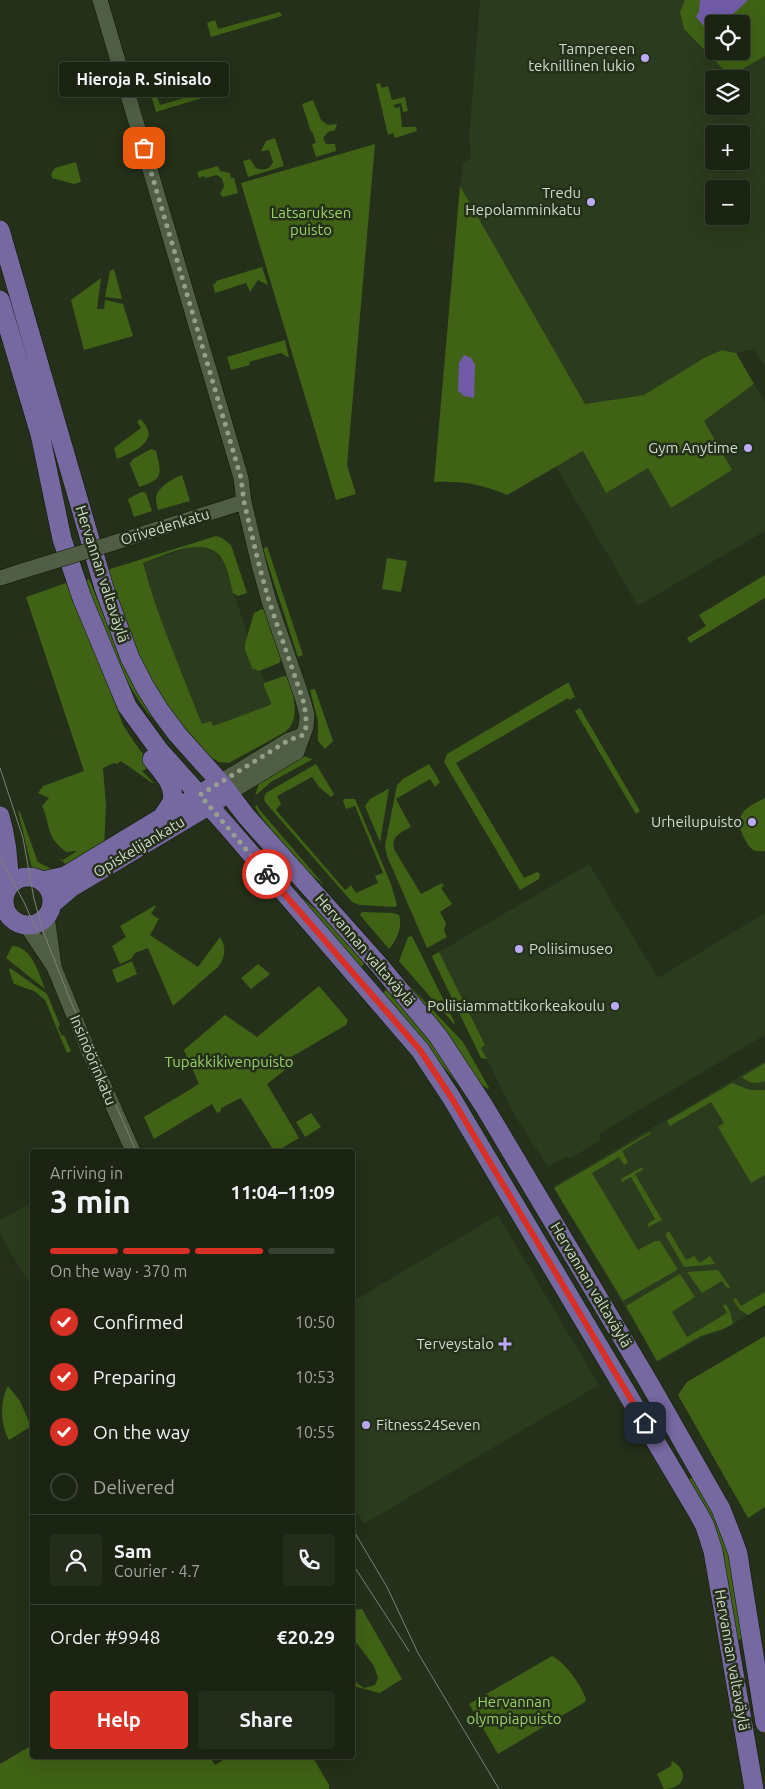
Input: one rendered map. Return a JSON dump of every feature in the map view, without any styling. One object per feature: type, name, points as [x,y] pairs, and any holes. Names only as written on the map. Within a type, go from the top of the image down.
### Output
[{"type":"main road","name":"Hervannan valtaväylä","points":[[0,230],[104,588],[122,641],[137,673],[160,711],[177,734],[246,816],[372,957],[455,1059],[638,1364],[721,1509],[738,1554],[765,1723]]},
{"type":"main road","name":"Hervannan valtaväylä","points":[[0,300],[40,434],[62,538],[82,598],[113,675],[135,720],[420,1050],[451,1097],[621,1381],[705,1526],[713,1551],[754,1789]]},
{"type":"main road","points":[[113,675],[125,720],[170,783],[172,802],[161,818]]},
{"type":"main road","name":"Opiskelijankatu","points":[[49,910],[72,887],[224,788]]},
{"type":"main road","name":"Opiskelijankatu","points":[[37,879],[65,876],[161,818],[204,800]]},
{"type":"main road","points":[[2,823],[20,860],[50,891],[49,910],[37,923],[14,924],[6,911],[4,895],[9,863],[2,823]]},
{"type":"main road","points":[[4,895],[19,878],[37,879]]},
{"type":"street","points":[[100,0],[241,478],[244,502],[269,601],[303,700],[306,715],[306,727],[303,735],[289,740],[224,788]]},
{"type":"street","name":"Orivedenkatu","points":[[0,578],[244,502]]},
{"type":"street","name":"Insinöörinkatu","points":[[49,910],[54,968],[132,1149]]},
{"type":"street","name":"Insinöörinkatu","points":[[14,924],[54,968]]},
{"type":"shaded area","name":"Tredu Hepolamminkatu","points":[[480,0],[765,0],[765,367],[754,349],[736,353],[722,350],[704,358],[644,395],[584,404],[460,186],[463,163],[471,158],[469,137]]},
{"type":"shaded area","points":[[700,0],[748,0],[732,15],[705,15],[705,25],[696,17],[699,12]]},
{"type":"shaded area","points":[[464,355],[471,358],[475,365],[474,398],[464,396],[458,391],[459,363]]},
{"type":"shaded area","points":[[754,384],[765,403],[765,531],[638,606],[556,467],[584,451],[648,468],[672,508],[704,421]]},
{"type":"shaded area","points":[[201,546],[215,552],[223,561],[271,703],[213,726],[202,725],[172,653],[142,563]]},
{"type":"shaded area","name":"Poliisiammattikorkeakoulu","points":[[589,864],[658,978],[765,913],[765,1035],[599,1134],[601,1140],[569,1159],[567,1156],[548,1167],[515,1116],[481,1047],[484,1045],[439,952]]},
{"type":"shaded area","points":[[765,1061],[765,1305],[723,1330],[702,1337],[657,1361],[554,1186]]},
{"type":"shaded area","points":[[30,1203],[30,1286],[0,1234],[0,1220]]},
{"type":"shaded area","points":[[498,1215],[599,1385],[364,1524],[355,1510],[355,1300]]},
{"type":"green space","points":[[685,0],[765,0],[765,56],[740,70],[724,70],[714,60],[750,60],[750,15],[705,15],[705,50],[684,29],[680,12]]},
{"type":"green space","points":[[280,12],[282,16],[211,37],[207,23],[215,20],[218,29]]},
{"type":"green space","points":[[380,83],[382,88],[388,86],[392,100],[405,97],[408,111],[403,112],[401,103],[394,105],[395,108],[400,107],[402,127],[416,127],[417,131],[395,138],[393,133],[388,135],[376,84]]},
{"type":"green space","points":[[155,91],[160,105],[201,93],[202,98],[156,112],[150,92]]},
{"type":"green space","points":[[313,100],[321,120],[328,125],[337,124],[335,130],[328,132],[323,138],[326,144],[335,144],[336,151],[316,157],[312,144],[316,143],[302,104]]},
{"type":"green space","points":[[275,138],[284,166],[248,177],[243,161],[250,159],[256,168],[264,170],[268,168],[273,162],[269,150],[261,151],[266,141]]},
{"type":"green space","name":"Latsaruksen puisto","points":[[375,144],[347,465],[356,494],[336,500],[241,183]]},
{"type":"green space","points":[[76,162],[81,182],[74,184],[52,178],[51,174],[55,168]]},
{"type":"green space","points":[[218,166],[220,171],[230,173],[231,178],[234,178],[238,193],[223,197],[220,194],[224,186],[222,179],[217,175],[199,178],[197,172]]},
{"type":"green space","points":[[460,186],[585,404],[644,395],[704,358],[722,350],[736,353],[754,384],[704,421],[732,470],[671,508],[648,468],[606,493],[583,451],[507,495],[472,484],[434,482]]},
{"type":"green space","points":[[262,267],[268,285],[258,280],[250,292],[246,283],[215,293],[213,284],[216,281]]},
{"type":"green space","points":[[114,269],[122,299],[105,297],[110,271]]},
{"type":"green space","points":[[101,278],[97,309],[104,309],[105,300],[123,304],[133,336],[84,350],[71,300]]},
{"type":"green space","points":[[285,340],[289,358],[281,353],[249,362],[250,365],[231,370],[227,357]]},
{"type":"green space","points":[[140,419],[146,426],[147,439],[138,449],[117,459],[114,448],[141,428],[137,422]]},
{"type":"green space","points":[[151,449],[156,451],[159,475],[153,481],[139,487],[130,464],[133,459]]},
{"type":"green space","points":[[182,475],[190,501],[158,510],[156,498],[159,490]]},
{"type":"green space","points":[[141,492],[146,493],[152,511],[134,517],[128,499]]},
{"type":"green space","points":[[216,536],[231,545],[247,593],[238,596],[233,593],[225,564],[220,556],[212,550],[203,547],[182,549],[143,563],[163,624],[202,724],[211,721],[213,726],[270,705],[264,683],[284,676],[288,676],[290,679],[295,707],[290,727],[285,732],[229,763],[219,762],[210,757],[167,711],[147,677],[107,570]]},
{"type":"green space","points":[[267,546],[303,655],[298,657],[263,549]]},
{"type":"green space","points":[[387,558],[407,561],[401,592],[382,589]]},
{"type":"green space","points":[[765,575],[765,598],[690,643],[687,638],[706,626],[699,615]]},
{"type":"green space","points":[[89,579],[123,662],[153,715],[151,717],[130,685],[113,652],[84,581]]},
{"type":"green space","points":[[69,582],[123,725],[152,766],[142,771],[154,783],[121,761],[103,768],[106,806],[104,848],[67,868],[63,861],[56,859],[63,860],[77,851],[66,852],[54,840],[42,806],[49,798],[38,793],[43,786],[84,771],[26,597]]},
{"type":"green space","points":[[262,609],[264,610],[281,660],[279,663],[259,671],[252,668],[245,650],[245,644],[254,613]]},
{"type":"green space","points":[[569,683],[575,697],[569,700],[568,698],[456,763],[524,878],[537,872],[540,874],[539,879],[520,890],[444,762],[447,754]]},
{"type":"green space","points":[[315,689],[333,741],[325,749],[318,741],[318,721],[310,690]]},
{"type":"green space","points":[[580,708],[640,811],[636,814],[575,711]]},
{"type":"green space","points":[[303,756],[313,759],[271,782],[255,796],[259,783]]},
{"type":"green space","points":[[316,764],[334,794],[331,797],[319,787],[312,777],[277,796],[281,804],[276,810],[345,890],[351,885],[356,893],[378,883],[375,876],[383,873],[355,806],[346,809],[343,801],[344,799],[355,799],[391,884],[397,905],[395,907],[360,905],[352,902],[265,802],[266,793]]},
{"type":"green space","points":[[429,764],[440,782],[435,787],[430,779],[396,799],[411,827],[397,835],[393,845],[421,894],[442,883],[444,886],[441,888],[452,904],[440,912],[446,923],[444,930],[447,937],[427,948],[387,856],[385,846],[397,785],[403,779]]},
{"type":"green space","points":[[388,789],[380,842],[365,806],[370,799]]},
{"type":"green space","name":"Urheilupuisto","points":[[765,798],[765,851],[756,851],[750,848],[745,840],[739,821],[747,808]]},
{"type":"green space","points":[[257,805],[324,885],[301,866],[262,818],[255,807]]},
{"type":"green space","points":[[18,811],[38,862],[53,870],[40,873],[32,869]]},
{"type":"green space","points":[[301,897],[324,916],[366,962],[360,968],[299,899]]},
{"type":"green space","points":[[156,906],[151,914],[159,919],[150,935],[198,967],[220,937],[224,945],[224,956],[218,967],[173,1006],[148,948],[135,953],[131,959],[120,964],[112,946],[126,937],[120,926]]},
{"type":"green space","points":[[362,912],[393,913],[399,915],[398,933],[389,949],[360,915]]},
{"type":"green space","points":[[412,936],[454,1024],[399,961],[408,937]]},
{"type":"green space","points":[[12,946],[19,947],[30,956],[45,989],[6,958]]},
{"type":"green space","points":[[439,952],[485,1045],[481,1048],[487,1059],[481,1058],[433,959],[432,956]]},
{"type":"green space","points":[[132,961],[137,974],[117,983],[112,970]]},
{"type":"green space","points":[[258,964],[270,974],[251,989],[241,978]]},
{"type":"green space","points":[[10,968],[47,994],[60,1025],[58,1027],[71,1051],[67,1053],[45,1000],[34,991],[14,984]]},
{"type":"green space","points":[[409,985],[463,1042],[488,1089],[478,1082],[407,987]]},
{"type":"green space","name":"Tupakkikivenpuisto","points":[[319,986],[348,1020],[346,1025],[281,1063],[285,1070],[267,1084],[299,1138],[280,1149],[273,1149],[241,1098],[221,1108],[221,1111],[217,1113],[212,1104],[154,1139],[144,1117],[199,1084],[184,1050],[225,1015],[257,1037]]},
{"type":"green space","points":[[388,988],[417,1017],[467,1098],[458,1084],[382,994]]},
{"type":"green space","points":[[765,1063],[765,1081],[753,1083],[742,1077]]},
{"type":"green space","points":[[732,1083],[750,1090],[765,1090],[765,1175],[751,1183],[718,1127],[724,1123],[711,1102],[670,1126],[667,1121]]},
{"type":"green space","points":[[311,1113],[321,1127],[305,1137],[296,1122]]},
{"type":"green space","points":[[650,1132],[622,1151],[628,1162],[624,1165],[619,1157],[592,1173],[638,1250],[655,1241],[660,1241],[677,1268],[677,1270],[623,1301],[554,1188]]},
{"type":"green space","points":[[642,1167],[643,1170],[635,1174],[662,1220],[649,1227],[647,1224],[655,1219],[631,1177],[622,1182],[621,1179]]},
{"type":"green space","points":[[669,1231],[686,1260],[694,1256],[700,1263],[710,1256],[715,1264],[684,1267],[666,1236],[666,1233]]},
{"type":"green space","points":[[718,1270],[730,1287],[728,1289],[722,1281],[702,1293],[687,1272]]},
{"type":"green space","points":[[680,1274],[695,1297],[672,1312],[687,1337],[727,1313],[723,1306],[726,1304],[733,1324],[701,1336],[657,1361],[626,1306]]},
{"type":"green space","points":[[765,1292],[765,1305],[748,1315],[740,1310],[733,1300],[736,1298],[741,1306]]},
{"type":"green space","points":[[765,1336],[765,1507],[748,1518],[678,1395],[687,1382]]},
{"type":"green space","points":[[8,1386],[20,1401],[30,1424],[30,1427],[9,1440],[4,1427],[2,1413],[2,1405]]},
{"type":"green space","points":[[692,1477],[702,1489],[728,1545],[745,1639],[736,1640],[688,1481]]},
{"type":"green space","points":[[362,1609],[402,1679],[380,1693],[355,1687],[355,1681],[364,1688],[375,1685],[378,1678],[374,1666],[355,1641],[355,1610]]},
{"type":"green space","name":"Hervannan olympiapuisto","points":[[552,1656],[572,1674],[584,1694],[585,1702],[498,1754],[469,1704]]},
{"type":"green space","points":[[30,1746],[30,1759],[211,1759],[215,1765],[225,1759],[314,1759],[329,1785],[329,1789],[0,1789],[0,1764]]},
{"type":"green space","points":[[672,1761],[682,1770],[683,1779],[676,1786],[664,1789],[657,1774],[671,1766]]},
{"type":"tram line","points":[[0,768],[23,838],[34,899],[43,931],[71,1002],[135,1149]]},
{"type":"tram line","points":[[0,858],[24,902],[38,934]]},
{"type":"tram line","points":[[355,1533],[387,1587],[418,1653],[499,1789]]},
{"type":"tram line","points":[[355,1568],[409,1651]]},
{"type":"way so far","points":[[144,148],[241,478],[244,502],[269,601],[300,688],[306,715],[306,727],[303,735],[289,740],[200,795],[267,874]]},
{"type":"place","name":"Tampereen teknillinen lukio","points":[[645,58]]},
{"type":"place","name":"Hieroja R. Sinisalo","points":[[144,148]]},
{"type":"place","name":"Tredu Hepolamminkatu","points":[[591,202]]},
{"type":"place","name":"Gym Anytime","points":[[748,448]]},
{"type":"place","name":"Urheilupuisto","points":[[752,822]]},
{"type":"place","name":"Poliisimuseo","points":[[519,949]]},
{"type":"place","name":"Poliisiammattikorkeakoulu","points":[[615,1006]]},
{"type":"place","name":"Terveystalo","points":[[505,1344]]},
{"type":"place","name":"Fitness24Seven","points":[[366,1425]]},
{"type":"route","points":[[267,874],[420,1050],[451,1097],[645,1423]]}]
